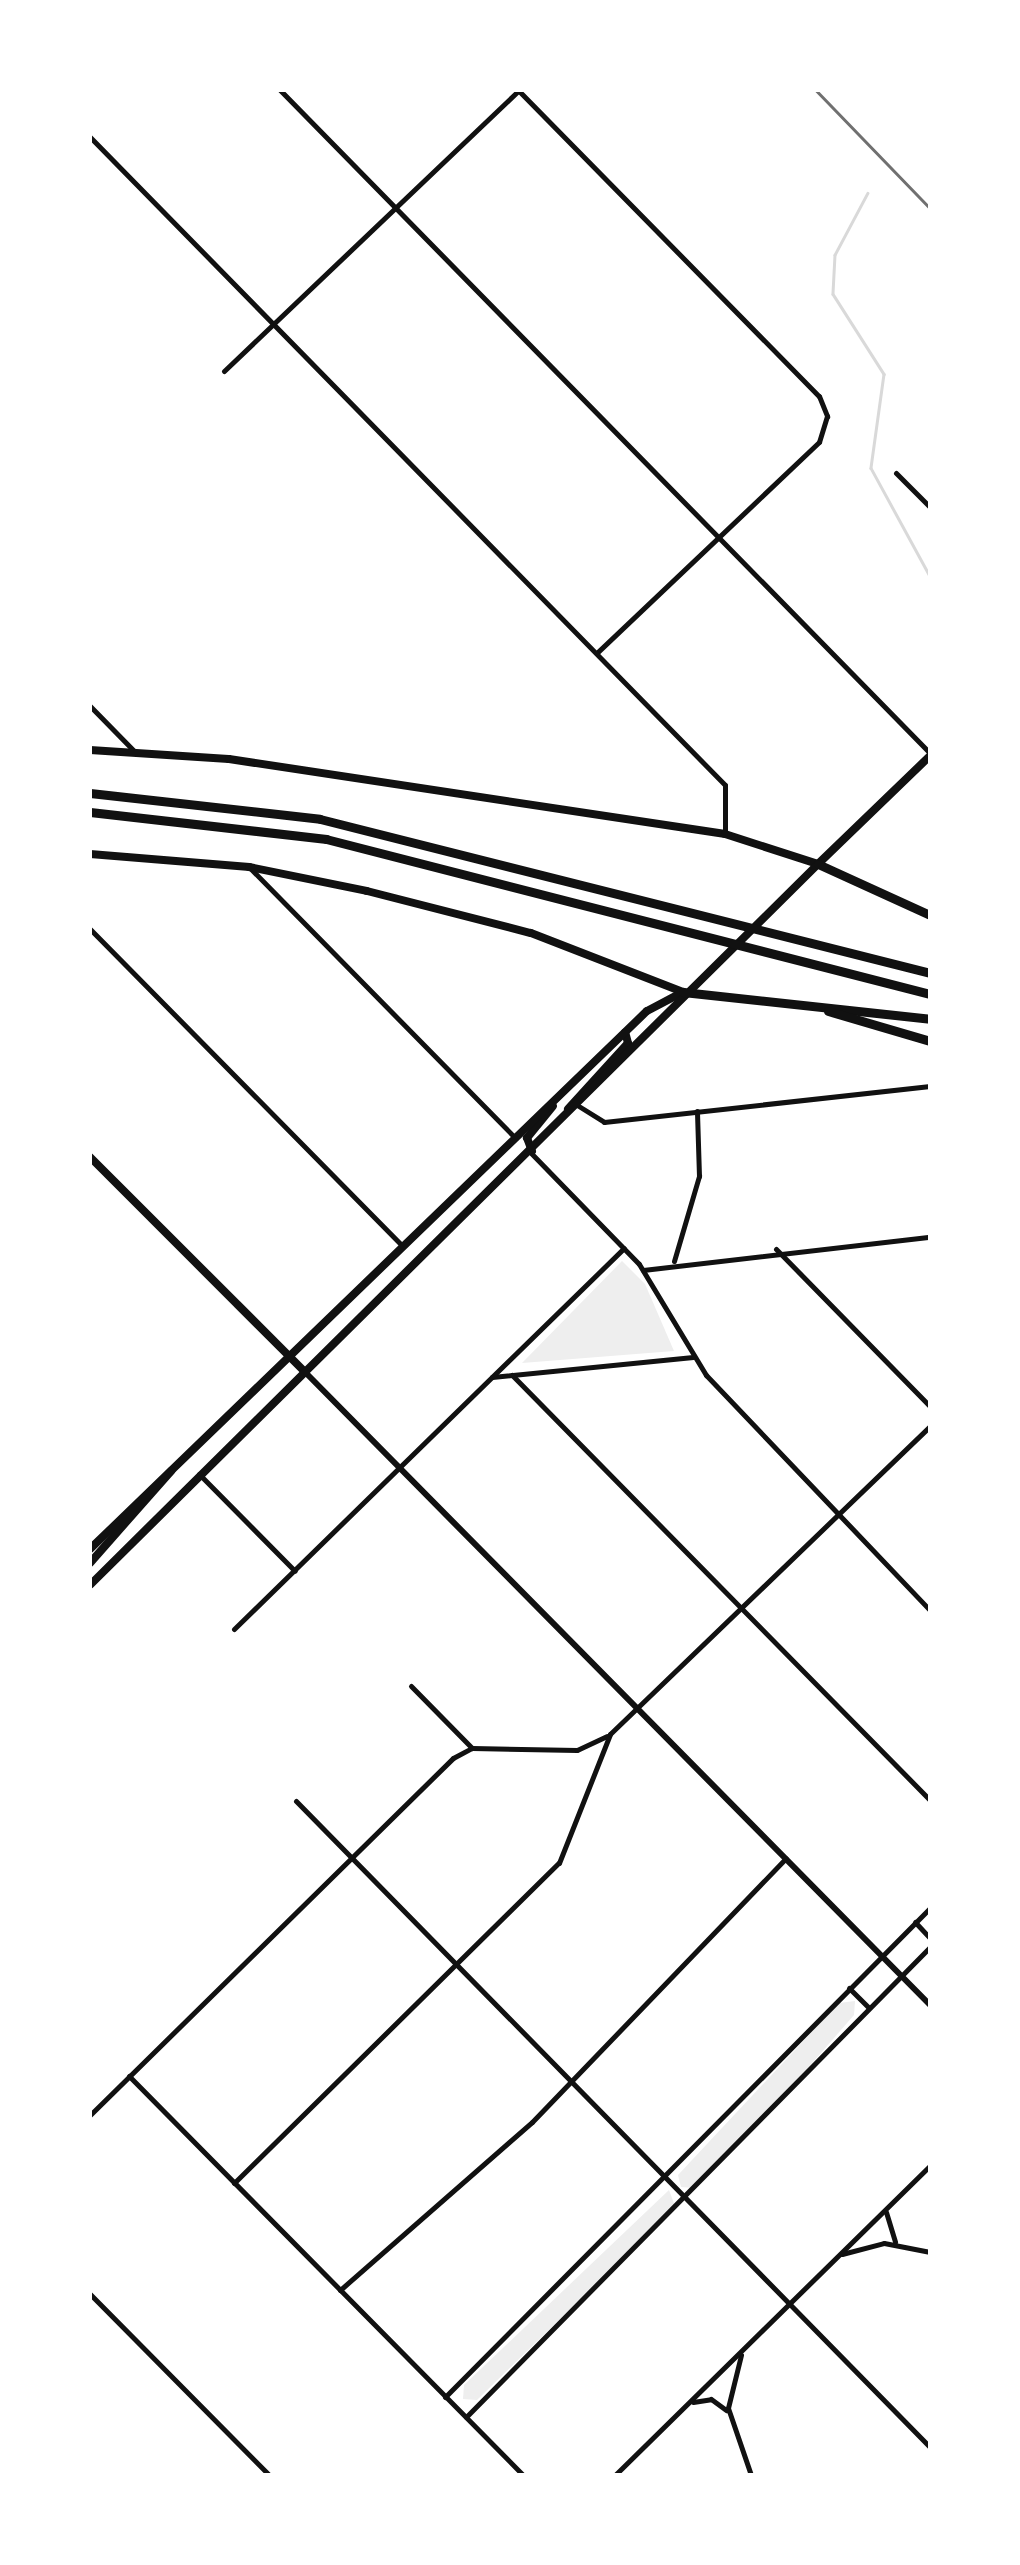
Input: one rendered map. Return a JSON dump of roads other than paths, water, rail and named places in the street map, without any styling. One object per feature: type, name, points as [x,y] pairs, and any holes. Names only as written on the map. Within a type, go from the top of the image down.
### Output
[{"type":"highway","points":[[90,793],[320,819],[930,973]]},
{"type":"highway","points":[[90,812],[326,839],[930,994]]},
{"type":"highway","points":[[818,864],[930,915]]},
{"type":"highway","points":[[682,992],[930,1019]]},
{"type":"highway","points":[[825,1010],[930,1041]]},
{"type":"main road","points":[[90,750],[134,751],[726,834],[818,864]]},
{"type":"main road","points":[[90,1585],[199,1473],[558,1126],[682,992],[930,754]]},
{"type":"main road","points":[[90,854],[249,868],[531,933],[682,992]]},
{"type":"main road","points":[[90,1549],[287,1354],[625,1032],[662,998],[682,992]]},
{"type":"main road","points":[[558,1126],[628,1043],[625,1032]]},
{"type":"main road","points":[[531,1151],[527,1138],[564,1090]]},
{"type":"main road","points":[[90,1158],[930,2004]]},
{"type":"main road","points":[[90,1564],[159,1494],[176,1462]]},
{"type":"street","points":[[280,90],[930,754]]},
{"type":"street","points":[[224,371],[518,90],[819,396],[828,416],[818,442],[597,653]]},
{"type":"street","points":[[90,137],[726,785],[726,834]]},
{"type":"street","points":[[896,473],[930,507]]},
{"type":"street","points":[[90,706],[134,751]]},
{"type":"street","points":[[249,868],[515,1138]]},
{"type":"street","points":[[90,929],[402,1246]]},
{"type":"street","points":[[577,1105],[598,1122],[930,1086]]},
{"type":"street","points":[[674,1260],[699,1176],[697,1111]]},
{"type":"street","points":[[531,1151],[643,1270],[693,1357],[930,1610]]},
{"type":"street","points":[[643,1270],[674,1260],[930,1237]]},
{"type":"street","points":[[234,1630],[398,1465],[624,1248]]},
{"type":"street","points":[[776,1249],[930,1406]]},
{"type":"street","points":[[489,1378],[693,1357]]},
{"type":"street","points":[[512,1375],[930,1800]]},
{"type":"street","points":[[411,1686],[472,1748],[570,1751],[610,1734],[930,1426]]},
{"type":"street","points":[[199,1473],[295,1571]]},
{"type":"street","points":[[234,2182],[565,1855],[610,1734]]},
{"type":"street","points":[[90,2115],[351,1858],[472,1748]]},
{"type":"street","points":[[296,1801],[930,2447]]},
{"type":"street","points":[[340,2290],[572,2083],[786,1858]]},
{"type":"street","points":[[446,2397],[667,2179],[848,1988],[930,1908]]},
{"type":"street","points":[[915,1922],[930,1938]]},
{"type":"street","points":[[466,2417],[687,2199],[930,1947]]},
{"type":"street","points":[[848,1988],[868,2008]]},
{"type":"street","points":[[129,2076],[523,2475]]},
{"type":"street","points":[[615,2475],[930,2165]]},
{"type":"street","points":[[890,2205],[886,2232],[902,2245]]},
{"type":"street","points":[[836,2258],[870,2244],[902,2245],[930,2252]]},
{"type":"street","points":[[90,2294],[269,2475]]},
{"type":"street","points":[[748,2344],[730,2380],[730,2418],[751,2475]]},
{"type":"street","points":[[686,2405],[710,2399],[730,2418]]},
{"type":"waterway","points":[[868,193],[835,255],[833,294],[884,374],[871,468],[930,576]]},
{"type":"railway","points":[[816,90],[930,208]]}]
